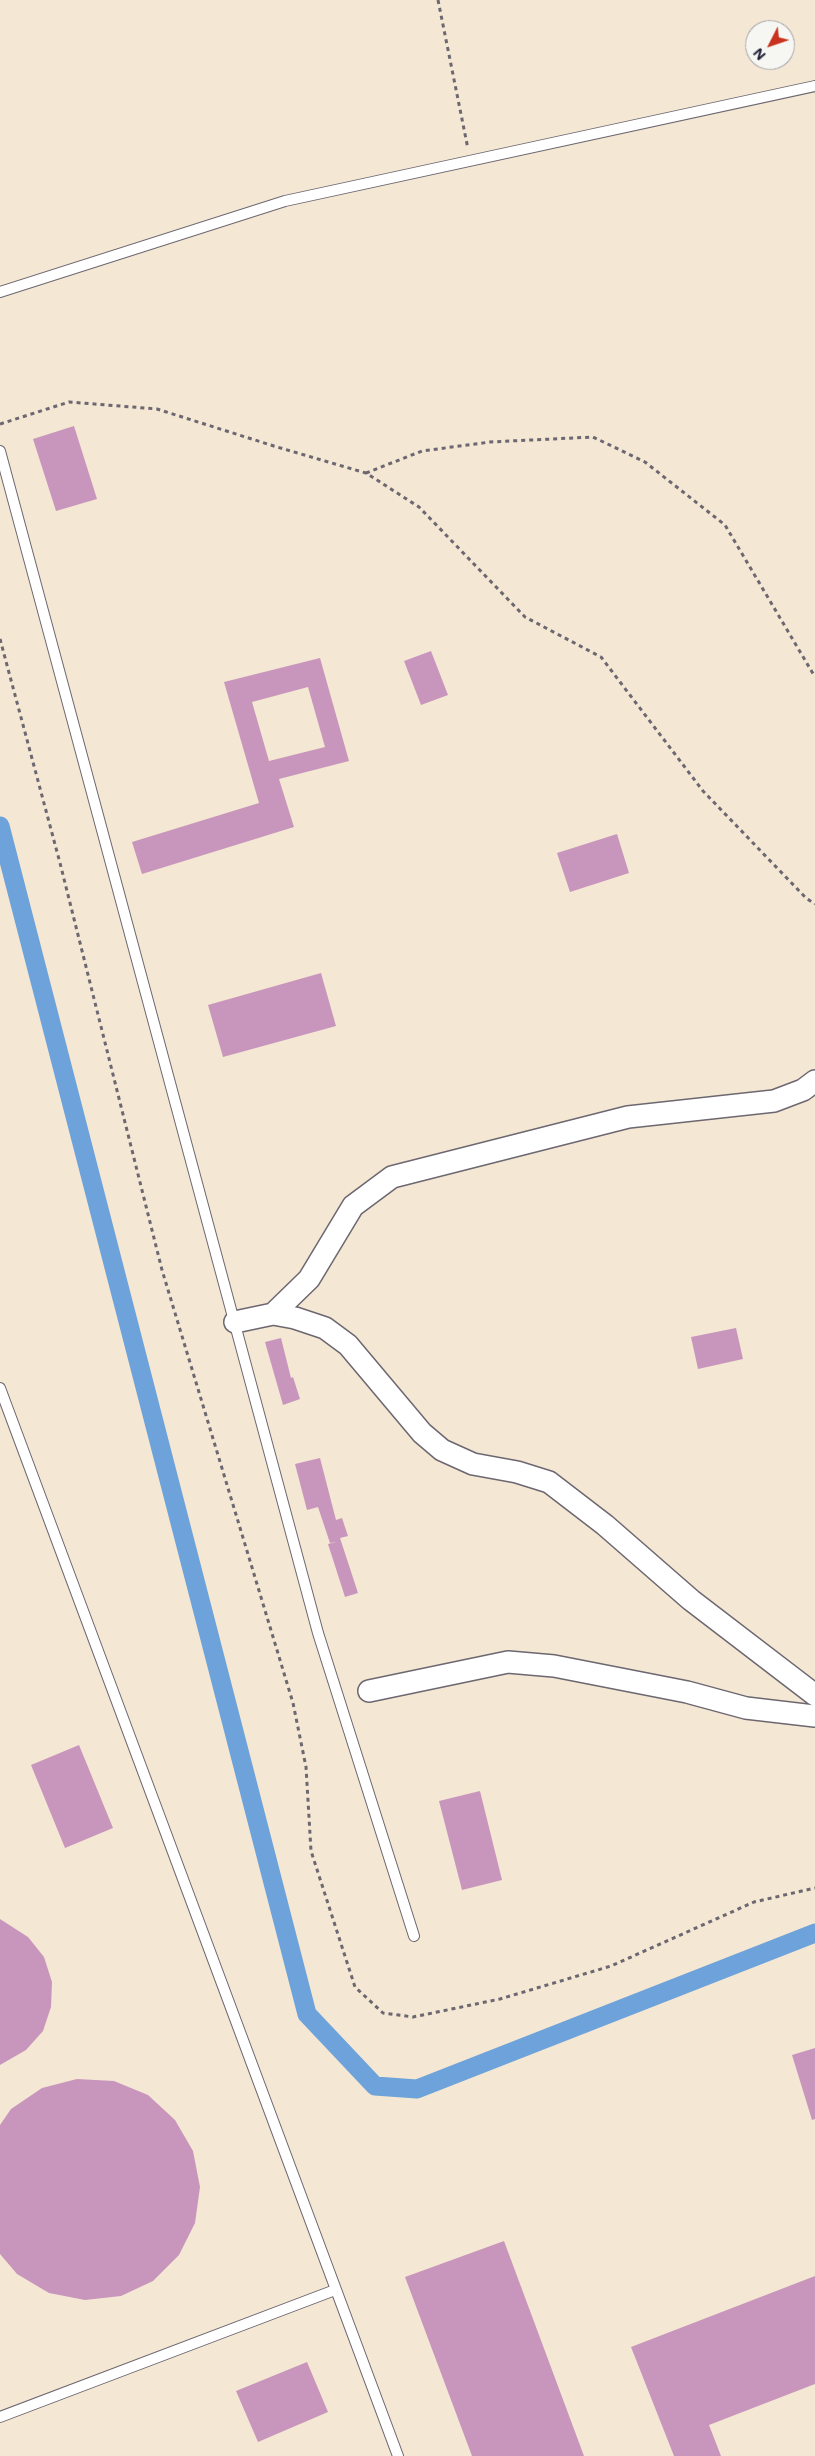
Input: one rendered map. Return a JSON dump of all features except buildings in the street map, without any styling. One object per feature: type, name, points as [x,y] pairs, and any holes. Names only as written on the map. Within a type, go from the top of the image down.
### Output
[{"type":"street","points":[[273,1314],[309,1279],[353,1206],[392,1177],[628,1117],[774,1101],[803,1090],[815,1081]]},
{"type":"street","points":[[235,1322],[273,1314],[295,1318],[325,1328],[348,1345],[422,1433],[442,1450],[472,1464],[516,1472],[549,1482],[605,1526],[690,1600],[815,1695]]},
{"type":"street","points":[[369,1691],[508,1662],[554,1666],[687,1692],[746,1708],[815,1716]]},
{"type":"lane","points":[[0,292],[285,201],[815,86]]},
{"type":"lane","points":[[0,451],[318,1633],[414,1936]]},
{"type":"lane","points":[[0,1388],[398,2456]]},
{"type":"lane","points":[[0,2417],[335,2290]]},
{"type":"path","points":[[438,0],[470,160]]},
{"type":"path","points":[[0,424],[69,402],[158,409],[277,448],[366,473],[418,506],[525,617],[601,657],[703,791],[806,898],[815,904]]},
{"type":"path","points":[[366,473],[422,451],[490,442],[593,437],[645,462],[725,525],[815,677]]},
{"type":"waterway","points":[[0,826],[307,2014],[375,2086],[417,2089],[815,1933]]}]
